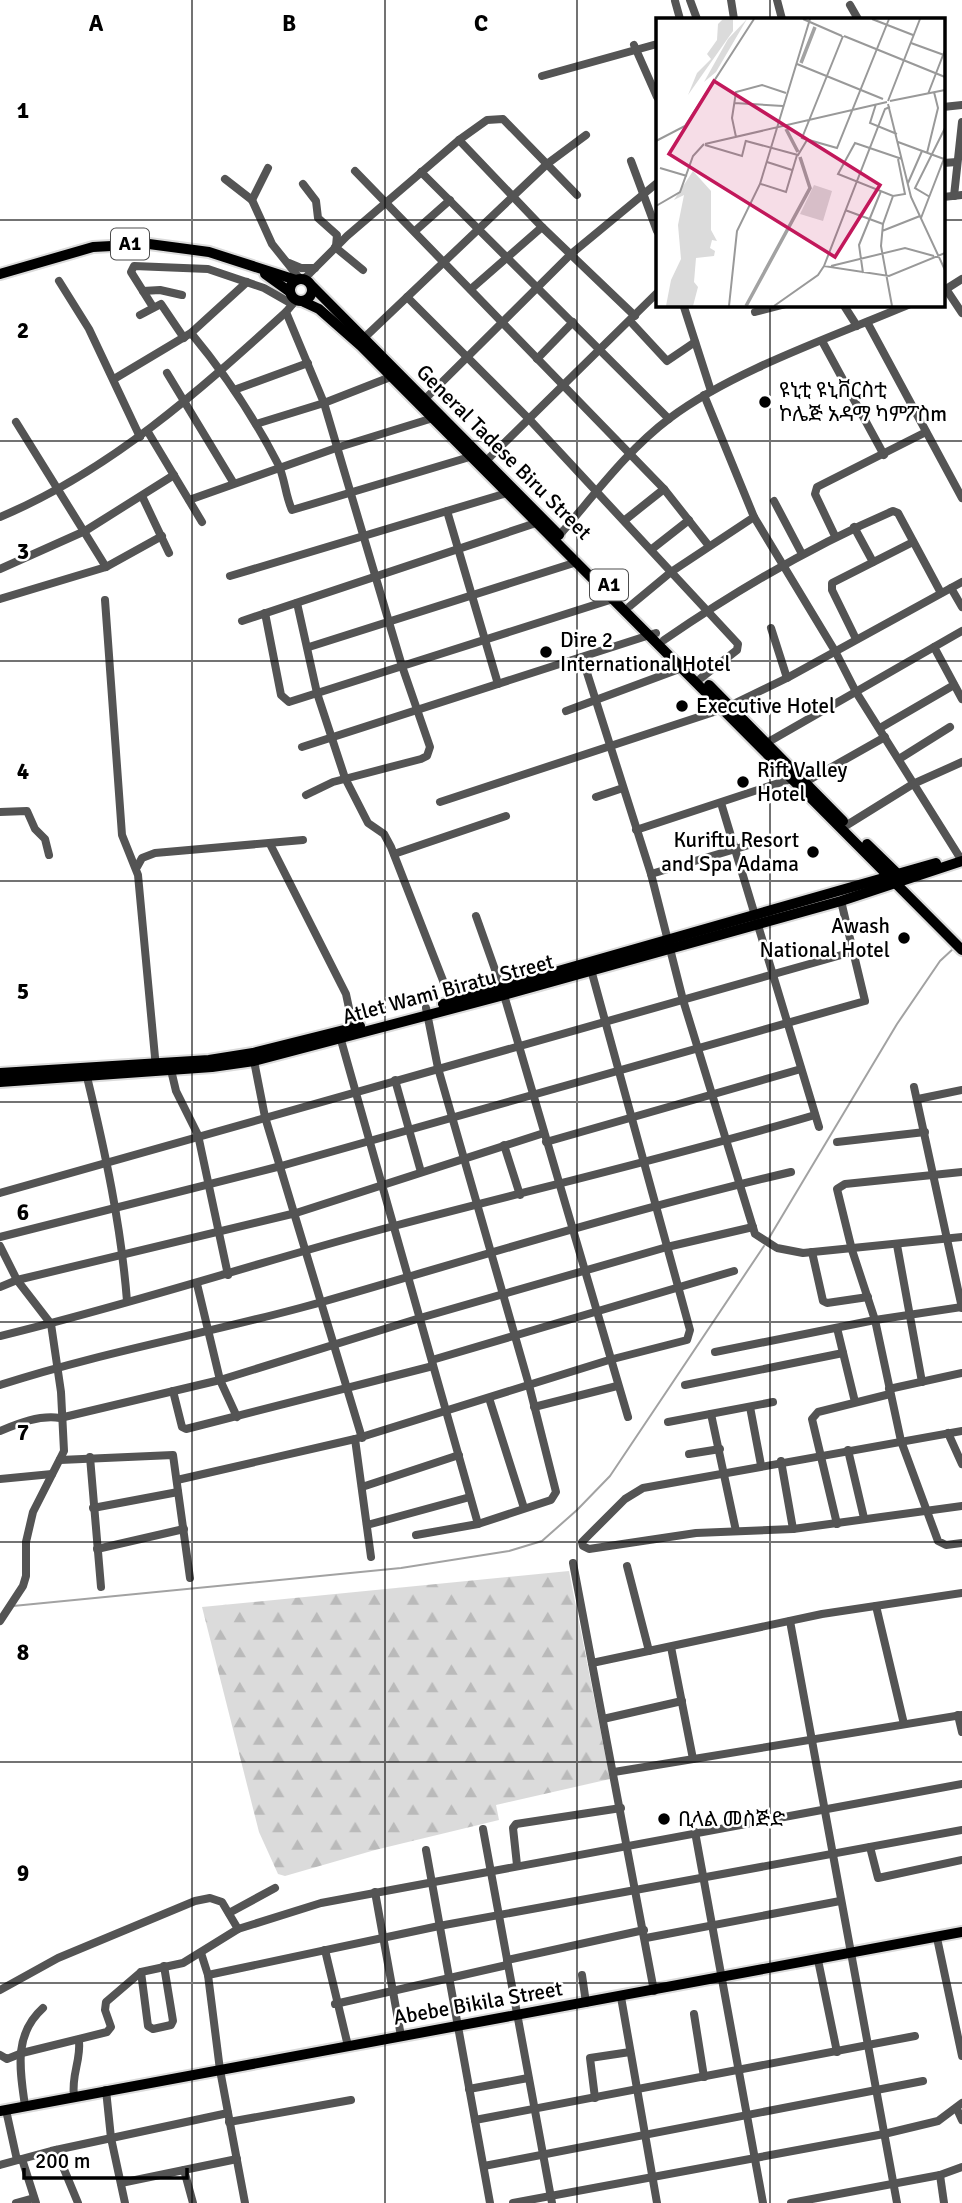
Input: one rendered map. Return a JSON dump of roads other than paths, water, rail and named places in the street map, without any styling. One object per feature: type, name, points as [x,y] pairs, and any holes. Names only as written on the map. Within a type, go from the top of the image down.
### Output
[{"type":"main road","name":"A1","points":[[0,274],[68,252],[119,244],[199,250],[260,271],[303,281]]},
{"type":"main road","name":"A1","points":[[260,271],[295,299]]},
{"type":"main road","points":[[295,299],[312,294],[303,281]]},
{"type":"main road","points":[[295,299],[303,281]]},
{"type":"main road","name":"General Tadese Biru Street","points":[[303,281],[364,338],[433,418],[479,456],[507,493],[541,522]]},
{"type":"main road","name":"General Tadese Biru Street","points":[[295,299],[331,318],[425,399],[541,522],[630,606],[682,668],[727,707]]},
{"type":"main road","name":"General Tadese Biru Street","points":[[557,538],[613,599],[701,678],[798,783],[899,880]]},
{"type":"main road","name":"General Tadese Biru Street","points":[[798,783],[847,825],[899,880]]},
{"type":"main road","points":[[899,880],[961,857]]},
{"type":"main road","name":"A1","points":[[899,880],[952,934],[962,950]]},
{"type":"main road","name":"Atlet Wami Biratu Street","points":[[756,920],[841,901],[899,880]]},
{"type":"main road","name":"Atlet Wami Biratu Street","points":[[0,1082],[87,1077],[156,1068],[253,1053],[340,1034],[899,880]]},
{"type":"main road","name":"Atlet Wami Biratu Street","points":[[0,1073],[156,1068],[171,1070],[254,1061],[340,1034],[353,1027],[427,1012],[452,1001],[503,990]]},
{"type":"main road","name":"Abebe Bikila Street","points":[[3,2111],[962,1932]]},
{"type":"street","points":[[690,0],[697,18]]},
{"type":"street","points":[[731,0],[734,18]]},
{"type":"street","points":[[777,0],[782,18]]},
{"type":"street","points":[[675,1],[680,18]]},
{"type":"street","points":[[850,5],[857,18]]},
{"type":"street","points":[[542,76],[635,47],[656,44]]},
{"type":"street","points":[[635,47],[656,95]]},
{"type":"street","points":[[944,107],[962,105]]},
{"type":"street","points":[[225,179],[251,200],[261,226],[303,281],[335,246],[459,140],[487,120],[503,119],[577,195]]},
{"type":"street","points":[[958,195],[957,162],[962,122]]},
{"type":"street","points":[[364,338],[547,164],[586,135]]},
{"type":"street","points":[[459,140],[633,319],[667,360],[695,342]]},
{"type":"street","points":[[631,161],[656,228]]},
{"type":"street","points":[[944,163],[957,162]]},
{"type":"street","points":[[251,200],[268,168]]},
{"type":"street","points":[[355,171],[471,289],[501,324],[631,454],[664,489],[709,546]]},
{"type":"street","points":[[421,172],[669,419]]},
{"type":"street","points":[[303,184],[316,201],[318,218],[337,235],[335,246]]},
{"type":"street","points":[[425,399],[571,254],[656,184]]},
{"type":"street","points":[[415,232],[450,200]]},
{"type":"street","points":[[471,289],[542,227]]},
{"type":"street","points":[[335,246],[363,270]]},
{"type":"street","points":[[286,262],[301,268],[315,268]]},
{"type":"street","points":[[0,517],[33,503],[144,434],[222,370],[286,312],[295,299],[208,269],[139,265],[131,272],[153,307]]},
{"type":"street","points":[[962,279],[944,290],[962,313]]},
{"type":"street","points":[[58,281],[89,328],[144,434],[174,475],[202,522]]},
{"type":"street","points":[[114,379],[188,336],[247,282]]},
{"type":"street","points":[[143,291],[160,290],[182,295]]},
{"type":"street","points":[[140,315],[161,304],[222,370],[280,467],[292,510],[479,456],[529,419],[656,294]]},
{"type":"street","points":[[407,297],[596,489],[738,647],[701,678]]},
{"type":"street","points":[[684,306],[708,393],[754,517],[835,651],[856,692],[961,857]]},
{"type":"street","points":[[755,312],[778,306]]},
{"type":"street","points":[[844,306],[857,326]]},
{"type":"street","points":[[557,538],[596,489],[631,454],[669,419],[708,393],[905,306]]},
{"type":"street","points":[[286,312],[324,404],[348,492],[390,621],[401,666],[430,747],[427,756],[345,778],[306,795]]},
{"type":"street","points":[[537,359],[572,322]]},
{"type":"street","points":[[867,322],[962,498]]},
{"type":"street","points":[[822,341],[884,455]]},
{"type":"street","points":[[234,390],[308,363]]},
{"type":"street","points":[[167,373],[233,482]]},
{"type":"street","points":[[256,424],[324,404],[395,374]]},
{"type":"street","points":[[189,500],[336,447],[433,418]]},
{"type":"street","points":[[16,422],[106,567]]},
{"type":"street","points":[[835,536],[815,494],[817,487],[926,432]]},
{"type":"street","points":[[0,569],[85,531],[174,475]]},
{"type":"street","points":[[625,520],[664,489]]},
{"type":"street","points":[[230,576],[507,493]]},
{"type":"street","points":[[142,496],[169,553]]},
{"type":"street","points":[[774,501],[802,554]]},
{"type":"street","points":[[447,511],[498,684]]},
{"type":"street","points":[[302,747],[582,657],[656,636],[706,611],[782,564],[835,536],[896,511],[941,593]]},
{"type":"street","points":[[630,606],[671,572],[754,517]]},
{"type":"street","points":[[652,549],[689,520]]},
{"type":"street","points":[[242,621],[541,522]]},
{"type":"street","points":[[854,527],[873,562]]},
{"type":"street","points":[[0,599],[106,567],[162,536]]},
{"type":"street","points":[[856,639],[831,587],[835,580],[913,542]]},
{"type":"street","points":[[309,647],[577,562]]},
{"type":"street","points":[[440,802],[727,707],[787,678],[962,582]]},
{"type":"street","points":[[951,588],[962,607]]},
{"type":"street","points":[[265,613],[281,695],[289,702],[613,599]]},
{"type":"street","points":[[105,600],[122,835],[137,867],[156,1068]]},
{"type":"street","points":[[297,603],[309,647],[317,693],[345,778],[364,817],[384,834],[394,854],[452,1001]]},
{"type":"street","points":[[771,628],[787,678]]},
{"type":"street","points":[[764,745],[962,631]]},
{"type":"street","points":[[934,647],[962,699]]},
{"type":"street","points":[[582,657],[651,874],[683,1000],[754,1231],[777,1248],[812,1252],[962,1237]]},
{"type":"street","points":[[566,711],[682,668]]},
{"type":"street","points":[[880,728],[954,685]]},
{"type":"street","points":[[899,759],[950,727]]},
{"type":"street","points":[[636,830],[721,803],[798,783],[886,737]]},
{"type":"street","points":[[847,825],[913,784],[962,762]]},
{"type":"street","points":[[596,797],[623,788]]},
{"type":"street","points":[[721,803],[819,1127]]},
{"type":"street","points":[[0,812],[27,811],[35,829],[46,839],[48,855]]},
{"type":"street","points":[[394,854],[506,816]]},
{"type":"street","points":[[137,867],[142,858],[155,853],[303,840]]},
{"type":"street","points":[[651,874],[760,842]]},
{"type":"street","points":[[270,844],[346,994],[353,1027]]},
{"type":"street","points":[[0,1237],[281,1166],[865,1001],[841,901]]},
{"type":"street","points":[[476,916],[503,990],[609,1360],[628,1417]]},
{"type":"street","points":[[0,1193],[265,1116],[852,953]]},
{"type":"street","points":[[177,1480],[358,1439],[609,1360],[687,1340],[690,1330],[590,966]]},
{"type":"street","points":[[416,1535],[478,1524],[551,1500],[556,1492],[530,1385],[439,1068],[427,1012]]},
{"type":"street","points":[[340,1034],[478,1524]]},
{"type":"street","points":[[254,1061],[265,1116],[347,1389],[358,1439],[371,1557]]},
{"type":"street","points":[[0,1287],[17,1280],[296,1213],[504,1145],[632,1118],[801,1069]]},
{"type":"street","points":[[171,1070],[176,1091],[198,1135],[228,1275]]},
{"type":"street","points":[[87,1077],[107,1161],[123,1255],[127,1301]]},
{"type":"street","points":[[395,1080],[421,1172]]},
{"type":"street","points":[[715,1352],[875,1320],[962,1307],[914,1087]]},
{"type":"street","points":[[918,1099],[962,1090]]},
{"type":"street","points":[[0,1336],[197,1284],[394,1226],[726,1141],[815,1115]]},
{"type":"street","points":[[837,1142],[925,1132]]},
{"type":"street","points":[[504,1145],[520,1195]]},
{"type":"street","points":[[0,1385],[36,1371],[208,1332],[492,1254],[572,1229],[791,1172]]},
{"type":"street","points":[[962,1172],[840,1185],[836,1189],[875,1320],[901,1441],[938,1541],[946,1545],[962,1543]]},
{"type":"street","points":[[0,1431],[22,1422],[48,1416],[60,1418],[220,1380],[420,1318],[667,1247],[754,1231]]},
{"type":"street","points":[[897,1245],[922,1382]]},
{"type":"street","points":[[0,1246],[17,1280],[51,1324],[58,1368],[64,1451],[33,1512],[26,1542],[26,1576],[19,1593],[0,1621]]},
{"type":"street","points":[[812,1252],[824,1301],[827,1303],[868,1297]]},
{"type":"street","points":[[173,1391],[184,1429],[347,1389],[734,1271]]},
{"type":"street","points":[[197,1284],[220,1380],[237,1417]]},
{"type":"street","points":[[837,1328],[855,1402]]},
{"type":"street","points":[[685,1385],[843,1353]]},
{"type":"street","points":[[837,1524],[823,1454],[812,1419],[814,1415],[890,1391],[962,1373]]},
{"type":"street","points":[[534,1407],[617,1386]]},
{"type":"street","points":[[489,1398],[524,1508]]},
{"type":"street","points":[[668,1422],[773,1402]]},
{"type":"street","points":[[750,1407],[761,1465]]},
{"type":"street","points":[[711,1414],[726,1472],[736,1531]]},
{"type":"street","points":[[962,1430],[781,1461],[634,1492],[582,1542],[583,1546],[589,1549],[736,1531],[837,1524],[962,1506]]},
{"type":"street","points":[[948,1433],[962,1464]]},
{"type":"street","points":[[689,1454],[720,1448]]},
{"type":"street","points":[[848,1450],[864,1518]]},
{"type":"street","points":[[60,1460],[169,1453],[175,1458],[190,1578]]},
{"type":"street","points":[[362,1486],[458,1455]]},
{"type":"street","points":[[90,1457],[101,1587]]},
{"type":"street","points":[[781,1461],[793,1529]]},
{"type":"street","points":[[0,1479],[52,1475]]},
{"type":"street","points":[[93,1507],[178,1492]]},
{"type":"street","points":[[367,1525],[470,1497]]},
{"type":"street","points":[[97,1549],[184,1529]]},
{"type":"street","points":[[573,1563],[654,1991]]},
{"type":"street","points":[[627,1566],[649,1651]]},
{"type":"street","points":[[592,1663],[790,1621],[962,1593]]},
{"type":"street","points":[[876,1606],[904,1724]]},
{"type":"street","points":[[790,1621],[897,2203]]},
{"type":"street","points":[[671,1647],[693,1759]]},
{"type":"street","points":[[603,1718],[682,1701]]},
{"type":"street","points":[[614,1772],[960,1715],[962,1732]]},
{"type":"street","points":[[0,2055],[7,2059],[79,2041],[110,2030],[106,2002],[141,1972],[183,1964],[238,1929],[321,1903],[962,1784]]},
{"type":"street","points":[[517,1865],[513,1828],[516,1824],[621,1808]]},
{"type":"street","points":[[483,1829],[551,2200]]},
{"type":"street","points":[[208,1975],[439,1927],[962,1830]]},
{"type":"street","points":[[695,1832],[763,2203]]},
{"type":"street","points":[[870,1847],[878,1878],[962,1860]]},
{"type":"street","points":[[426,1850],[490,2203]]},
{"type":"street","points":[[229,1913],[275,1888]]},
{"type":"street","points":[[375,1892],[401,2036]]},
{"type":"street","points":[[0,1990],[58,1958],[176,1907],[210,1898],[222,1902],[238,1929]]},
{"type":"street","points":[[335,2004],[507,1962],[645,1934],[713,1926],[840,1900]]},
{"type":"street","points":[[937,1938],[962,2056]]},
{"type":"street","points":[[325,1950],[335,2004],[348,2046]]},
{"type":"street","points":[[201,1953],[208,1975],[220,2070],[245,2203]]},
{"type":"street","points":[[818,1961],[837,2052]]},
{"type":"street","points":[[141,1972],[148,2026],[153,2029],[171,2025],[173,2021],[164,1966]]},
{"type":"street","points":[[582,1975],[586,2003]]},
{"type":"street","points":[[621,1997],[657,2203]]},
{"type":"street","points":[[25,2106],[19,2056],[26,2028],[43,2008]]},
{"type":"street","points":[[694,2014],[704,2077]]},
{"type":"street","points":[[475,2120],[915,2036]]},
{"type":"street","points":[[74,2096],[73,2073],[80,2057],[79,2041]]},
{"type":"street","points":[[595,2098],[590,2058],[630,2052]]},
{"type":"street","points":[[469,2089],[528,2078]]},
{"type":"street","points":[[484,2166],[923,2081]]},
{"type":"street","points":[[106,2091],[122,2202]]},
{"type":"street","points":[[0,2165],[111,2138],[351,2100]]},
{"type":"street","points":[[513,2203],[551,2200],[652,2177],[884,2134],[939,2121],[960,2106],[962,2120]]},
{"type":"street","points":[[3,2111],[35,2200],[16,2203]]},
{"type":"street","points":[[56,2150],[78,2203]]},
{"type":"street","points":[[121,2183],[237,2158]]},
{"type":"street","points":[[791,2203],[940,2175],[962,2167]]},
{"type":"street","points":[[184,2170],[193,2203]]},
{"type":"street","points":[[940,2175],[944,2203]]},
{"type":"waterway","points":[[769,1238],[897,1024],[940,961],[954,948]]},
{"type":"waterway","points":[[13,1606],[401,1568],[509,1551],[542,1541],[610,1476],[764,1246]]},
{"type":"place","name":"ዩኒቲ ዩኒቨርስቲ ኮሌጅ አዳማ ካምፖስm","points":[[765,402]]},
{"type":"place","name":"Dire 2 International Hotel","points":[[546,652]]},
{"type":"place","name":"Executive Hotel","points":[[682,706]]},
{"type":"place","name":"Rift Valley Hotel","points":[[743,782]]},
{"type":"place","name":"Kuriftu Resort and Spa Adama","points":[[813,852]]},
{"type":"place","name":"Awash National Hotel","points":[[904,938]]},
{"type":"place","name":"ቢላል መስጅድ","points":[[664,1819]]}]
